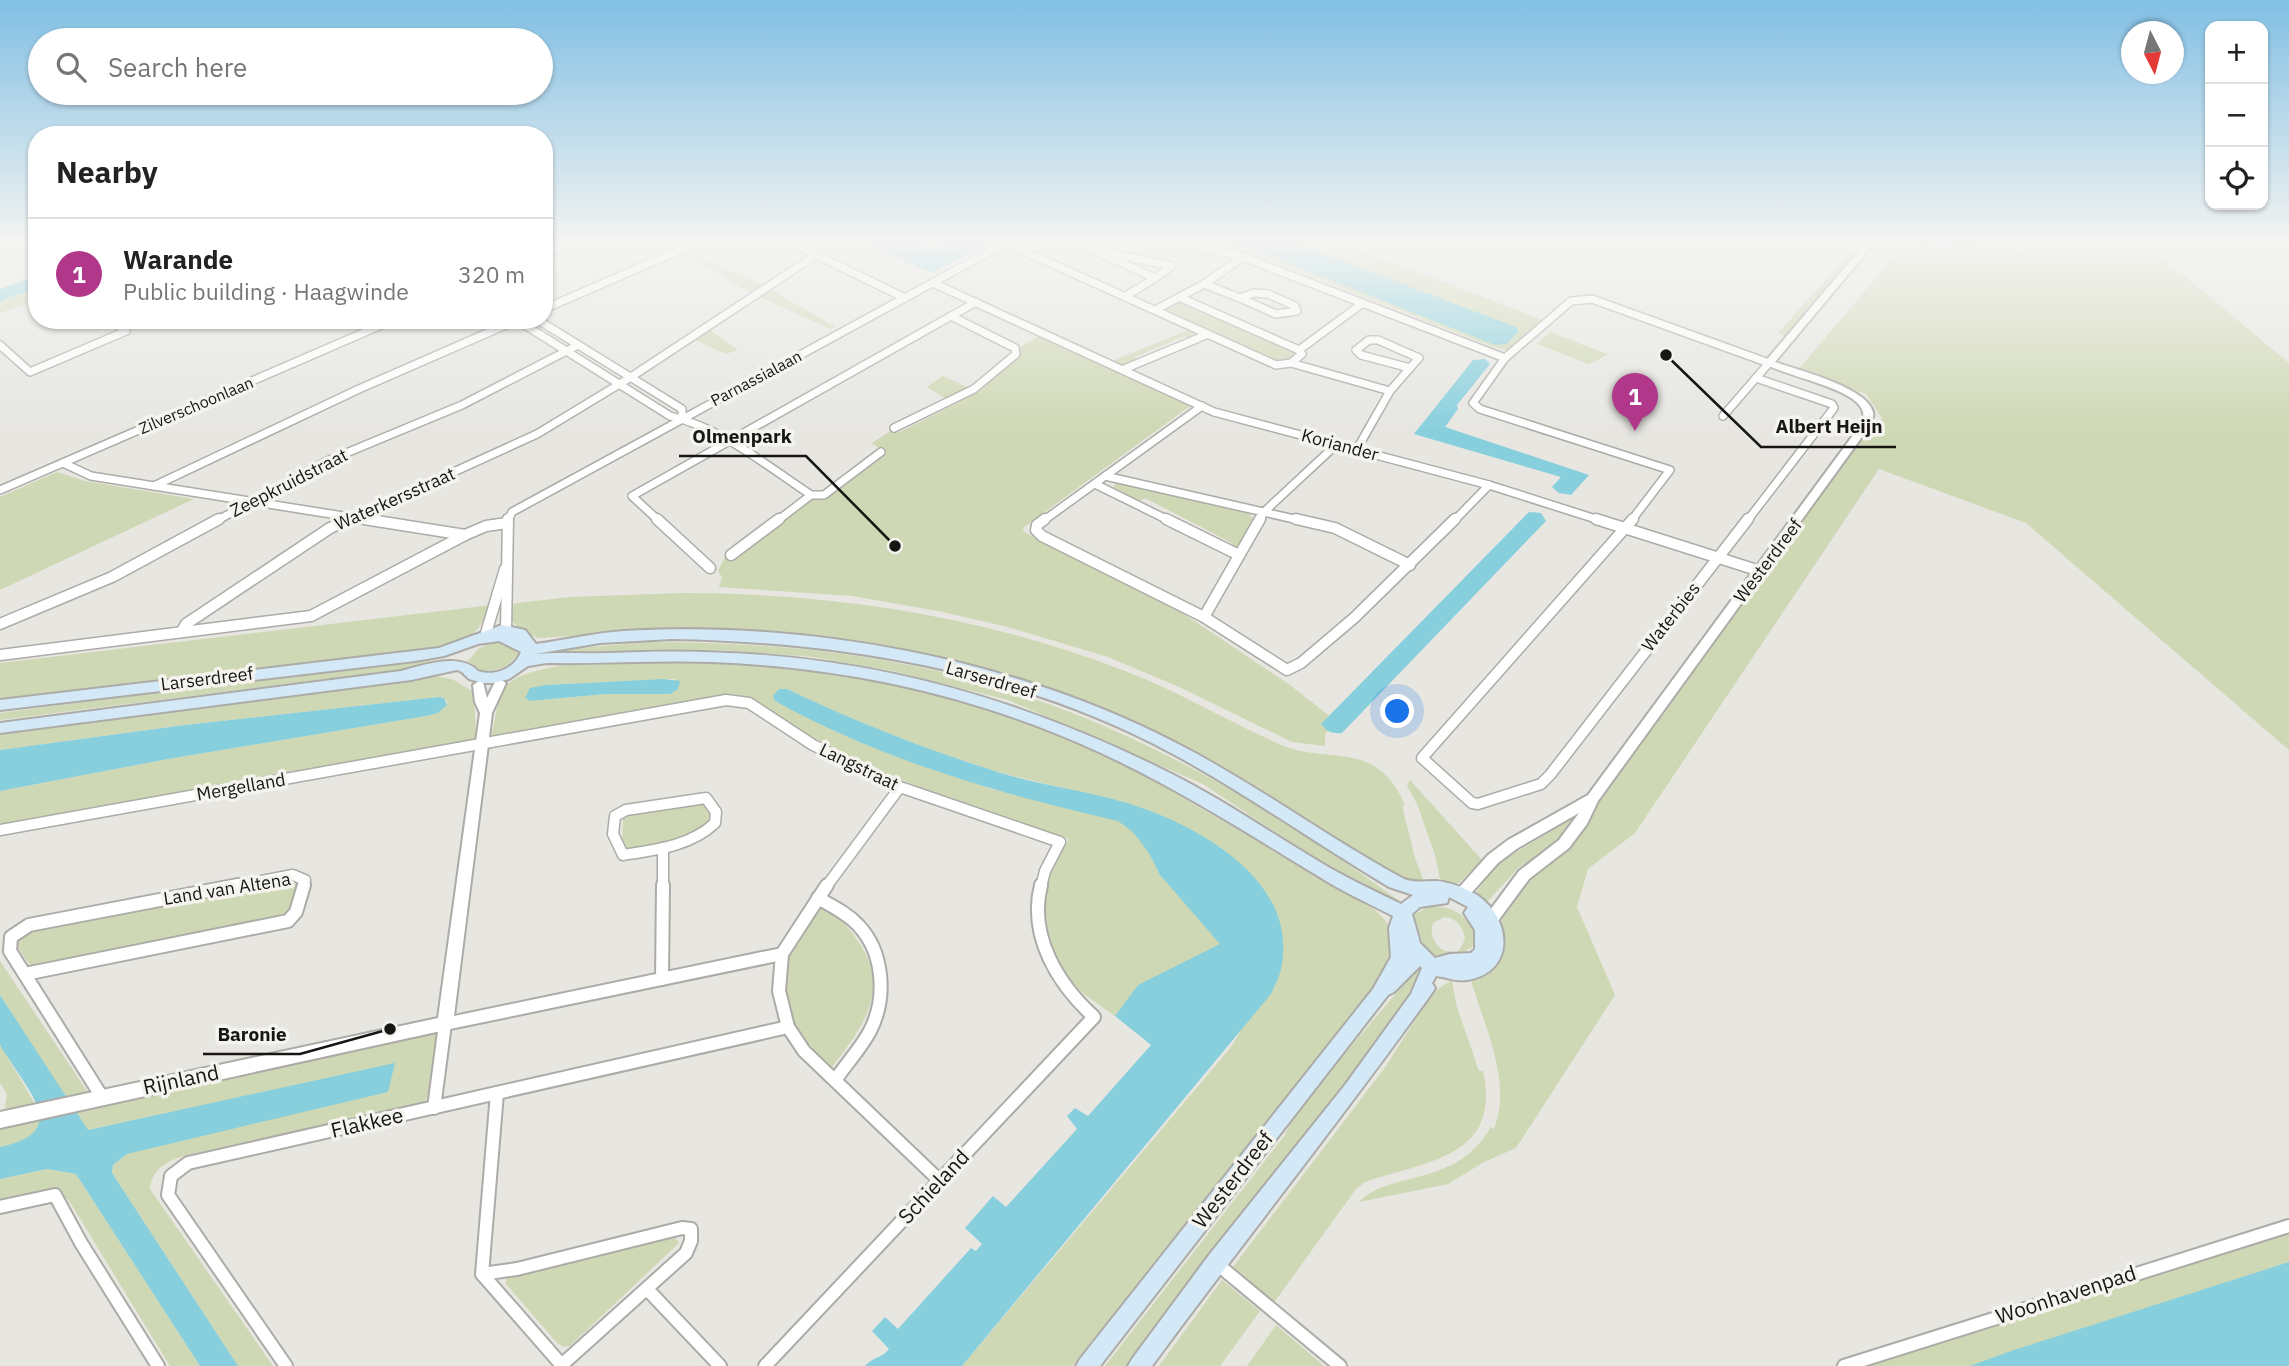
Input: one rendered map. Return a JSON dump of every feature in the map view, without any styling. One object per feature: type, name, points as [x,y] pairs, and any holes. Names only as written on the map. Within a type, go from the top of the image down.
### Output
[{"type":"main road","points":[[506,630],[519,632],[529,646],[511,673],[479,685],[464,680],[458,669],[465,648],[484,636],[506,630]]},
{"type":"main road","name":"Larserdreef","points":[[529,646],[674,634],[757,638],[854,648],[982,675],[1059,699],[1147,734],[1246,789],[1366,865],[1388,887],[1416,895]]},
{"type":"main road","points":[[484,636],[507,637],[520,647],[529,646]]},
{"type":"main road","name":"Larserdreef","points":[[0,705],[415,656],[442,657],[465,648]]},
{"type":"main road","name":"Larserdreef","points":[[511,673],[539,664],[573,659],[694,656],[798,663],[864,672],[964,695],[1040,719],[1127,757],[1225,811],[1320,870],[1399,925]]},
{"type":"main road","points":[[458,669],[467,668],[478,678],[511,673]]},
{"type":"main road","name":"Larserdreef","points":[[0,728],[458,669]]},
{"type":"main road","points":[[1416,895],[1458,898],[1475,903],[1490,921],[1496,940],[1491,959],[1474,971],[1459,973],[1439,969],[1416,950],[1410,938],[1408,921],[1399,925],[1416,895]]},
{"type":"main road","points":[[1439,969],[1443,961],[1460,963],[1473,960],[1484,948],[1485,938],[1478,920],[1458,898]]},
{"type":"main road","name":"Westerdreef","points":[[1087,1366],[1379,994],[1400,958],[1399,925]]},
{"type":"main road","name":"Westerdreef","points":[[1379,994],[1404,973],[1414,961],[1416,950]]},
{"type":"main road","name":"Westerdreef","points":[[1139,1366],[1216,1262],[1351,1091],[1439,969]]},
{"type":"street","name":"Waterkersstraat","points":[[182,631],[186,624],[330,528],[537,435],[742,304]]},
{"type":"street","name":"Parnassialaan","points":[[0,655],[311,616],[322,612],[465,535],[486,526],[507,523],[512,512],[894,304]]},
{"type":"street","points":[[710,568],[632,496],[973,304]]},
{"type":"street","name":"Koriander","points":[[980,304],[1202,406],[1489,485],[1760,571]]},
{"type":"street","points":[[1144,304],[1157,309],[1161,315],[1276,365],[1291,363],[1390,391]]},
{"type":"street","points":[[1157,309],[1165,304]]},
{"type":"street","points":[[1194,304],[1299,350],[1302,354],[1291,363]]},
{"type":"street","points":[[1253,304],[1281,316],[1297,311],[1295,306],[1290,304]]},
{"type":"street","points":[[1299,350],[1362,304]]},
{"type":"street","points":[[1365,304],[1505,358]]},
{"type":"street","points":[[1568,304],[1505,358],[1473,403],[1480,409],[1670,470],[1626,528]]},
{"type":"street","points":[[1605,304],[1769,363]]},
{"type":"street","points":[[1723,416],[1819,304]]},
{"type":"street","points":[[894,428],[974,389],[1016,354],[1015,348],[951,316]]},
{"type":"street","points":[[0,345],[30,372],[126,331],[123,329]]},
{"type":"street","name":"Zilverschoonlaan","points":[[0,490],[372,329]]},
{"type":"street","points":[[154,486],[359,389],[496,329]]},
{"type":"street","points":[[531,329],[670,416],[682,417],[727,442],[811,495],[824,495],[881,452]]},
{"type":"street","points":[[552,329],[682,408],[682,417]]},
{"type":"street","points":[[1124,369],[1206,335]]},
{"type":"street","points":[[1357,449],[1390,391],[1411,368],[1419,358],[1378,340],[1369,340],[1356,349],[1361,355],[1411,368]]},
{"type":"street","name":"Zeepkruidstraat","points":[[0,624],[112,577],[327,461],[462,405],[578,345]]},
{"type":"street","name":"Westerdreef","points":[[1490,921],[1524,875],[1564,844],[1582,820],[1592,798],[1867,423],[1869,415],[1861,401],[1845,390],[1769,363]]},
{"type":"street","name":"Waterbies","points":[[1626,528],[1423,758],[1429,767],[1472,803],[1478,804],[1541,784],[1834,408],[1832,404],[1755,378]]},
{"type":"street","points":[[1202,406],[1037,525],[1036,530],[1042,536],[1082,557],[1204,617],[1281,668],[1292,670],[1328,642],[1410,565],[1489,485]]},
{"type":"street","points":[[1204,617],[1265,511],[1337,444]]},
{"type":"street","points":[[63,463],[91,476],[465,535]]},
{"type":"street","points":[[1105,476],[1335,528],[1410,565]]},
{"type":"street","points":[[1095,484],[1239,555]]},
{"type":"street","points":[[731,555],[811,495]]},
{"type":"street","points":[[506,630],[507,523]]},
{"type":"street","points":[[484,636],[505,569]]},
{"type":"street","points":[[434,1108],[486,713],[511,673]]},
{"type":"street","points":[[479,685],[481,702],[486,713]]},
{"type":"street","name":"Langstraat","points":[[481,744],[726,700],[749,703],[813,745],[900,787],[1060,842],[1045,872],[1039,907],[1040,935],[1051,967],[1083,1009]]},
{"type":"street","name":"Mergelland","points":[[0,830],[481,744]]},
{"type":"street","points":[[900,787],[818,898],[782,954],[779,992],[788,1027],[804,1051],[940,1181]]},
{"type":"street","points":[[706,797],[715,806],[717,816],[711,827],[702,835],[682,844],[663,848],[623,855],[613,834],[615,816],[626,810],[706,797]]},
{"type":"street","name":"Westerdreef","points":[[1458,898],[1493,859],[1513,844],[1592,798]]},
{"type":"street","points":[[662,979],[663,848]]},
{"type":"street","name":"Land van Altena","points":[[26,974],[288,921],[296,912],[305,880],[293,875],[29,925],[13,933],[9,941],[10,951],[102,1097]]},
{"type":"street","points":[[818,898],[841,911],[863,929],[881,970],[879,999],[872,1029],[836,1079]]},
{"type":"street","points":[[445,1024],[782,954]]},
{"type":"street","name":"Schieland","points":[[765,1366],[1094,1017],[1083,1009]]},
{"type":"street","name":"Rijnland","points":[[0,1120],[445,1024]]},
{"type":"street","name":"Flakkee","points":[[286,1366],[168,1195],[172,1176],[188,1163],[788,1027]]},
{"type":"street","points":[[482,1274],[517,1269],[682,1227],[691,1230],[691,1241],[685,1253],[647,1289],[565,1362],[559,1363],[482,1274],[496,1093]]},
{"type":"street","points":[[0,1207],[55,1195],[81,1243],[158,1366]]},
{"type":"street","name":"Woonhavenpad","points":[[1844,1366],[2289,1226]]},
{"type":"street","points":[[1216,1262],[1340,1366]]},
{"type":"street","points":[[647,1289],[720,1366]]},
{"type":"green space","points":[[0,304],[26,304],[0,313]]},
{"type":"green space","points":[[775,304],[795,304],[835,327],[830,329]]},
{"type":"green space","points":[[1172,304],[1184,304],[1280,344],[1297,354],[1280,364],[1163,314],[1162,309]]},
{"type":"green space","points":[[1382,304],[1392,304],[1498,345],[1509,343],[1519,330],[1451,304],[1500,304],[1543,320],[1508,350],[1496,348]]},
{"type":"green space","points":[[1804,304],[1815,304],[1786,336],[1778,333]]},
{"type":"green space","points":[[1854,304],[2218,304],[2289,363],[2289,750],[2026,523],[1879,469],[1635,833],[1588,869],[1577,907],[1615,995],[1516,1148],[1484,1162],[1448,1184],[1359,1202],[1382,1187],[1451,1165],[1473,1150],[1491,1127],[1494,1129],[1499,1111],[1498,1072],[1470,977],[1502,938],[1505,909],[1521,887],[1565,850],[1861,439],[1882,418],[1866,394],[1798,370]]},
{"type":"green space","points":[[710,330],[738,350],[726,354],[695,340]]},
{"type":"green space","points":[[1188,330],[1195,336],[1190,339],[1185,336],[1135,357],[1138,360],[1125,365],[1113,361]]},
{"type":"green space","points":[[1550,332],[1607,355],[1589,364],[1537,344]]},
{"type":"green space","points":[[1041,335],[1190,406],[1023,528],[1024,532],[1184,614],[1290,685],[1337,722],[1325,734],[1325,746],[1292,742],[1177,686],[1108,657],[1004,626],[852,596],[719,587],[722,577],[718,571],[725,557],[811,500],[823,500],[885,453],[872,443],[892,430],[900,432],[979,392],[1020,354],[1022,351],[1019,348]]},
{"type":"green space","points":[[943,376],[969,388],[946,399],[927,387]]},
{"type":"green space","points":[[57,472],[85,481],[194,499],[0,590],[0,497]]},
{"type":"green space","points":[[1118,482],[1252,512],[1250,516],[1254,518],[1239,546],[1227,548],[1232,543],[1145,498],[1140,501],[1113,487]]},
{"type":"green space","points":[[683,593],[796,597],[908,611],[963,622],[1072,652],[1125,671],[1279,744],[1297,750],[1349,757],[1365,762],[1380,770],[1393,784],[1405,805],[1402,806],[1415,858],[1425,884],[1396,877],[1202,755],[1091,706],[988,670],[909,651],[812,636],[721,630],[665,630],[538,638],[520,629],[511,620],[510,604],[569,597]]},
{"type":"green space","points":[[492,605],[484,621],[473,633],[451,646],[442,648],[0,700],[0,663]]},
{"type":"green space","points":[[492,642],[502,642],[519,654],[506,667],[484,672],[468,661],[478,649]]},
{"type":"green space","points":[[648,642],[792,648],[840,654],[935,671],[1028,697],[1127,736],[1223,785],[1314,842],[1402,903],[1398,906],[1307,853],[1203,784],[1008,700],[893,671],[813,657],[721,650],[533,655],[534,652]]},
{"type":"green space","points":[[454,659],[452,663],[0,720],[0,713],[365,665]]},
{"type":"green space","points":[[702,661],[820,670],[937,692],[1010,713],[1108,754],[1375,910],[1391,929],[1394,942],[1389,967],[1072,1366],[962,1366],[1231,1047],[1240,1032],[1126,1024],[1084,994],[1070,980],[1060,968],[1043,925],[1045,886],[1049,872],[1069,839],[1011,823],[882,772],[809,735],[746,697],[733,694],[491,737],[503,690],[516,679],[537,671],[595,662]],"holes":[[[675,679],[670,694],[606,694],[530,701],[545,685]],[[787,689],[866,724],[947,755],[1002,773],[1100,798],[995,790],[834,731],[775,701]]]},
{"type":"green space","points":[[435,676],[452,679],[474,692],[476,740],[0,827],[0,791],[168,759],[426,716],[447,705],[447,701],[439,697],[185,725],[0,750],[0,733]]},
{"type":"green space","points":[[1410,780],[1482,860],[1459,883],[1441,884],[1435,855],[1417,804],[1407,786]]},
{"type":"green space","points":[[702,802],[709,809],[709,817],[696,836],[622,853],[623,817],[626,814]]},
{"type":"green space","points":[[1580,814],[1560,841],[1518,868],[1488,901],[1485,903],[1475,894],[1494,868],[1505,859]]},
{"type":"green space","points":[[299,875],[290,914],[284,918],[32,968],[6,931]]},
{"type":"green space","points":[[824,903],[846,925],[861,946],[870,965],[873,984],[871,1003],[863,1022],[831,1068],[791,1024],[785,1004],[784,964],[796,935]]},
{"type":"green space","points":[[1429,906],[1444,907],[1456,912],[1472,926],[1475,933],[1472,947],[1460,954],[1433,955],[1422,942],[1414,915]],"holes":[[[1444,917],[1453,919],[1461,928],[1465,940],[1458,952],[1444,951],[1432,935],[1433,923]]]},
{"type":"green space","points":[[0,961],[89,1094],[67,1099],[0,995]]},
{"type":"green space","points":[[1420,965],[1426,968],[1388,1025],[1130,1366],[1105,1366],[1285,1135],[1295,1112]]},
{"type":"green space","points":[[1452,980],[1456,1004],[1479,1071],[1483,1071],[1486,1100],[1481,1122],[1470,1139],[1454,1151],[1434,1161],[1365,1182],[1356,1189],[1273,1304],[1233,1267],[1386,1066],[1433,992]]},
{"type":"green space","points":[[437,1033],[431,1089],[424,1103],[187,1155],[168,1162],[154,1176],[150,1189],[273,1366],[238,1366],[112,1173],[113,1165],[127,1154],[394,1064],[87,1130],[75,1110]]},
{"type":"green space","points":[[0,1044],[36,1106],[4,1113],[7,1094],[0,1083]]},
{"type":"green space","points":[[41,1118],[37,1131],[32,1136],[0,1147],[0,1127]]},
{"type":"green space","points":[[47,1169],[76,1174],[200,1366],[170,1366],[68,1199],[54,1195],[0,1202],[0,1179]]},
{"type":"green space","points":[[2289,1234],[2289,1262],[1970,1366],[1867,1366]]},
{"type":"green space","points":[[674,1236],[679,1243],[570,1346],[564,1347],[557,1343],[506,1284],[507,1277]]},
{"type":"green space","points":[[1222,1280],[1260,1311],[1220,1366],[1159,1366]]},
{"type":"green space","points":[[1276,1325],[1324,1366],[1247,1366]]},
{"type":"water","points":[[1391,304],[1455,304],[1516,327],[1519,331],[1507,344],[1495,345]]},
{"type":"water","points":[[1485,359],[1490,364],[1457,405],[1458,409],[1445,427],[1589,475],[1571,495],[1559,493],[1552,487],[1561,477],[1414,434],[1473,360]]},
{"type":"water","points":[[1529,512],[1541,513],[1546,521],[1342,733],[1333,733],[1326,729],[1321,724]]},
{"type":"water","points":[[664,679],[680,681],[678,689],[670,694],[606,694],[530,701],[525,698],[530,688],[546,685]]},
{"type":"water","points":[[779,689],[787,689],[892,735],[973,764],[1019,778],[1128,803],[1170,819],[1220,847],[1243,866],[1262,886],[1275,909],[1283,935],[1281,968],[1271,994],[962,1366],[865,1366],[889,1349],[872,1331],[885,1317],[898,1329],[971,1248],[976,1251],[982,1244],[965,1228],[993,1196],[1006,1207],[1077,1129],[1067,1116],[1075,1108],[1088,1116],[1151,1045],[1115,1016],[1138,985],[1220,944],[1160,875],[1149,853],[1133,832],[1118,821],[986,787],[899,758],[815,722],[775,701],[773,696]]},
{"type":"water","points":[[444,698],[447,705],[438,713],[426,716],[168,759],[0,791],[0,750],[185,725]]},
{"type":"water","points":[[0,995],[88,1130],[395,1063],[388,1092],[127,1154],[113,1165],[112,1173],[238,1366],[200,1366],[76,1174],[47,1169],[0,1179],[0,1147],[20,1141],[33,1133],[39,1124],[39,1114],[36,1102],[0,1044]]},
{"type":"water","points":[[2289,1262],[2289,1366],[1970,1366],[2011,1351]]},
{"type":"place","name":"Albert Heijn","points":[[1666,355]]},
{"type":"place","name":"Warande","points":[[1635,431]]},
{"type":"place","name":"Olmenpark","points":[[895,546]]},
{"type":"place","name":"Baronie","points":[[390,1029]]}]
